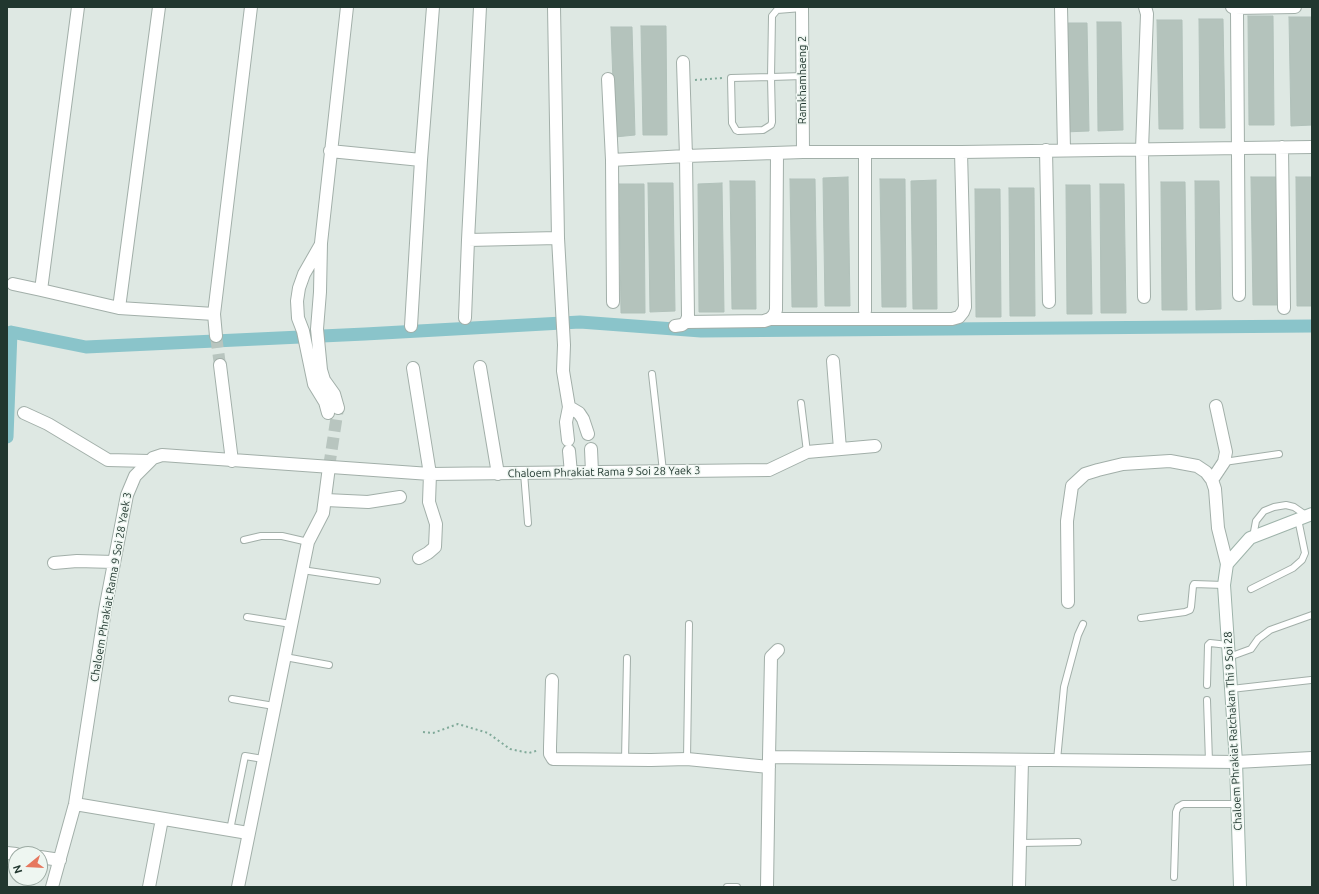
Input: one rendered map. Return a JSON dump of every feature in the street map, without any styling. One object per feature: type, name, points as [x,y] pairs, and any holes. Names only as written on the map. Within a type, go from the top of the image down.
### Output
[{"type":"street","points":[[41,290],[78,7]]},
{"type":"street","points":[[119,308],[159,7]]},
{"type":"street","points":[[216,336],[214,314],[251,7]]},
{"type":"street","points":[[333,411],[324,402],[314,384],[314,353],[320,292],[321,243],[347,7]]},
{"type":"street","points":[[411,326],[420,160],[433,7]]},
{"type":"street","points":[[465,318],[480,7]]},
{"type":"street","points":[[554,7],[558,238],[564,345],[563,371],[569,407],[566,422],[571,473]]},
{"type":"street","name":"Ramkhamhaeng 2","points":[[802,7],[803,152]]},
{"type":"street","points":[[1062,7],[1064,150]]},
{"type":"street","points":[[1144,297],[1142,149],[1147,14],[1145,7]]},
{"type":"street","points":[[1233,8],[1295,7]]},
{"type":"street","points":[[1233,8],[1237,12],[1239,296]]},
{"type":"street","points":[[683,62],[688,317],[681,324],[764,321],[770,319],[952,319],[958,317],[963,312],[964,307],[961,152]]},
{"type":"street","points":[[608,79],[612,160],[613,302]]},
{"type":"street","points":[[1282,147],[1284,308]]},
{"type":"street","points":[[612,160],[803,152],[961,152],[1312,147]]},
{"type":"street","points":[[1046,150],[1049,302]]},
{"type":"street","points":[[330,151],[420,160]]},
{"type":"street","points":[[865,152],[865,310]]},
{"type":"street","points":[[770,319],[776,310],[777,154]]},
{"type":"street","points":[[468,240],[558,238]]},
{"type":"street","points":[[314,353],[298,318],[297,301],[299,288],[304,274],[321,243]]},
{"type":"street","points":[[13,284],[119,308],[214,314]]},
{"type":"street","points":[[833,361],[840,448]]},
{"type":"street","points":[[220,365],[232,460]]},
{"type":"street","points":[[480,367],[498,474]]},
{"type":"street","points":[[413,368],[430,474],[429,502],[436,524],[435,546],[428,553],[419,558]]},
{"type":"street","points":[[1068,602],[1067,521],[1072,486],[1085,474],[1123,464],[1170,461],[1197,466],[1206,472],[1212,480],[1224,462],[1226,452],[1216,406]]},
{"type":"street","points":[[569,407],[579,413],[583,419],[588,434]]},
{"type":"street","points":[[24,413],[48,424],[108,460],[149,462]]},
{"type":"street","name":"Chaloem Phrakiat Rama 9 Soi 28 Yaek 3","points":[[52,887],[75,804],[105,610],[127,495],[135,476],[153,458],[162,456],[232,460],[430,474],[663,472],[769,470],[807,452],[875,446]]},
{"type":"street","points":[[591,449],[592,472]]},
{"type":"street","points":[[238,887],[308,542],[323,513],[326,500],[329,467]]},
{"type":"street","name":"Chaloem Phrakiat Ratchakan Thi 9 Soi 28","points":[[1212,480],[1215,489],[1218,528],[1225,574],[1228,651],[1236,762],[1240,887]]},
{"type":"street","points":[[326,500],[368,502],[400,497]]},
{"type":"street","points":[[1225,574],[1250,538],[1306,516]]},
{"type":"street","points":[[54,563],[77,561],[114,562]]},
{"type":"street","points":[[767,887],[771,657],[778,650]]},
{"type":"street","points":[[552,680],[550,754],[553,759],[557,760],[687,758],[769,762],[1022,760],[1236,762],[1312,758]]},
{"type":"street","points":[[1019,887],[1022,760]]},
{"type":"street","points":[[75,804],[248,833]]},
{"type":"street","points":[[149,887],[162,819]]},
{"type":"street","points":[[48,858],[60,860]]},
{"type":"lane","points":[[802,7],[777,10],[772,16],[771,76],[772,122],[771,125],[763,130],[736,130],[732,123],[731,78],[771,76],[802,76]]},
{"type":"lane","points":[[652,374],[663,472]]},
{"type":"lane","points":[[801,403],[807,452]]},
{"type":"lane","points":[[1224,462],[1279,454]]},
{"type":"lane","points":[[524,473],[528,523]]},
{"type":"lane","points":[[1251,589],[1293,568],[1302,560],[1305,553],[1306,516],[1294,507],[1286,505],[1274,507],[1264,511],[1256,521],[1253,537]]},
{"type":"lane","points":[[244,540],[261,536],[282,536],[308,542]]},
{"type":"lane","points":[[302,570],[377,581]]},
{"type":"lane","points":[[1141,618],[1186,612],[1190,610],[1192,586],[1225,574]]},
{"type":"lane","points":[[1207,685],[1208,645],[1210,643],[1228,651],[1251,650],[1258,639],[1270,630],[1312,615]]},
{"type":"lane","points":[[247,617],[292,624]]},
{"type":"lane","points":[[687,758],[689,624]]},
{"type":"lane","points":[[1057,760],[1064,687],[1082,624]]},
{"type":"lane","points":[[285,657],[329,665]]},
{"type":"lane","points":[[625,760],[627,658]]},
{"type":"lane","points":[[1231,689],[1312,680]]},
{"type":"lane","points":[[232,699],[274,706]]},
{"type":"lane","points":[[1207,700],[1209,762]]},
{"type":"lane","points":[[230,830],[245,756],[263,759]]},
{"type":"lane","points":[[1174,877],[1176,812],[1178,807],[1183,804],[1238,804]]},
{"type":"lane","points":[[1020,843],[1078,842]]},
{"type":"lane","points":[[727,887],[737,887]]},
{"type":"path","points":[[684,82],[713,78]]},
{"type":"path","points":[[423,732],[434,733],[458,724],[488,733],[510,748],[529,753],[550,747]]},
{"type":"building","points":[[1248,16],[1273,16],[1274,125],[1249,125]]},
{"type":"building","points":[[1289,17],[1312,17],[1312,125],[1291,126]]},
{"type":"building","points":[[1199,19],[1223,19],[1225,128],[1200,128]]},
{"type":"building","points":[[1157,20],[1182,20],[1183,129],[1159,129]]},
{"type":"building","points":[[1097,22],[1121,22],[1123,130],[1098,131]]},
{"type":"building","points":[[1062,23],[1087,23],[1089,131],[1064,132]]},
{"type":"building","points":[[641,26],[666,26],[667,135],[643,135]]},
{"type":"building","points":[[611,27],[632,27],[635,135],[615,137]]},
{"type":"building","points":[[848,177],[850,306],[825,306],[823,178]]},
{"type":"building","points":[[1251,177],[1276,177],[1278,305],[1253,305]]},
{"type":"building","points":[[1296,177],[1312,177],[1312,306],[1297,306]]},
{"type":"building","points":[[790,179],[815,179],[817,307],[792,307]]},
{"type":"building","points":[[880,179],[905,179],[906,307],[882,307]]},
{"type":"building","points":[[936,180],[937,309],[913,309],[911,181]]},
{"type":"building","points":[[730,181],[755,181],[756,309],[732,309]]},
{"type":"building","points":[[1195,181],[1219,181],[1221,309],[1196,310]]},
{"type":"building","points":[[1161,182],[1185,182],[1187,310],[1162,310]]},
{"type":"building","points":[[648,183],[673,183],[675,311],[650,312]]},
{"type":"building","points":[[722,183],[724,312],[699,312],[698,184]]},
{"type":"building","points":[[619,184],[644,184],[645,313],[621,313]]},
{"type":"building","points":[[1100,184],[1124,184],[1126,313],[1101,313]]},
{"type":"building","points":[[1066,185],[1090,185],[1092,314],[1067,314]]},
{"type":"building","points":[[1009,188],[1034,188],[1035,316],[1010,316]]},
{"type":"building","points":[[975,189],[1000,189],[1001,317],[976,317]]},
{"type":"waterway","points":[[7,437],[11,332],[86,347],[580,322],[701,331],[1312,326]]},
{"type":"tunnel","points":[[216,336],[220,365]]},
{"type":"tunnel","points":[[329,467],[338,408]]}]
